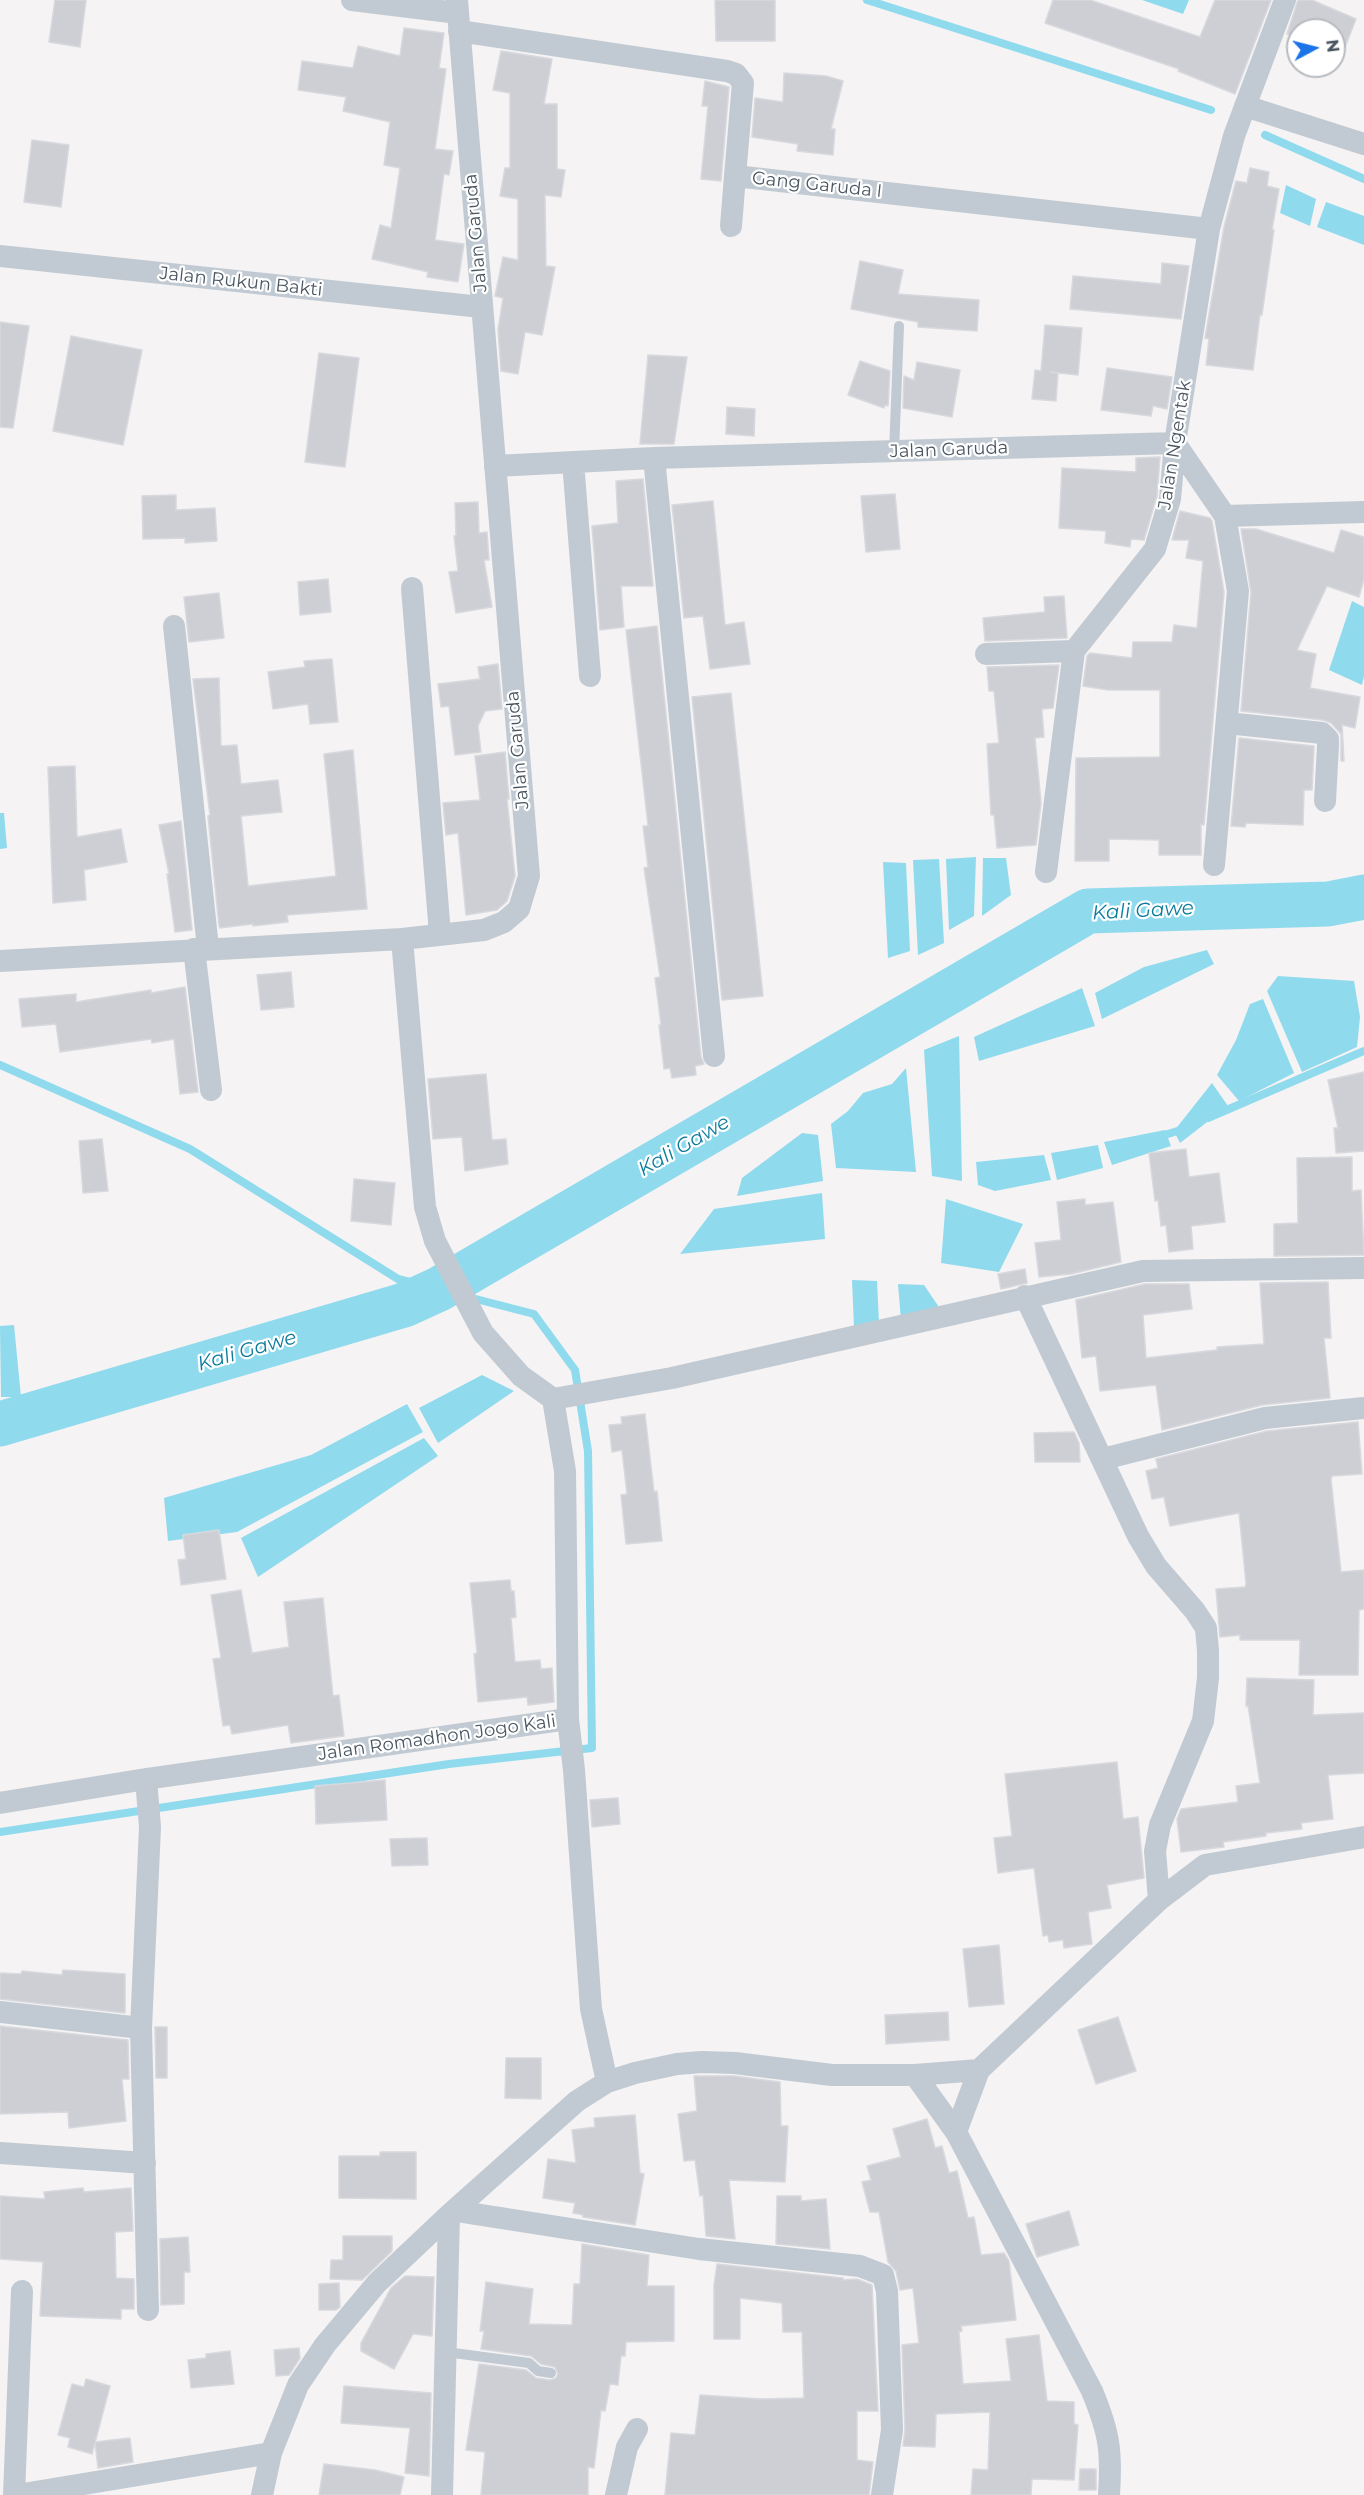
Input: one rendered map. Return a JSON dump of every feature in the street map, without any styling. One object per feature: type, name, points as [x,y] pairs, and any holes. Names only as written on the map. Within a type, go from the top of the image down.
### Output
[{"type":"street","name":"Gang Garuda I","points":[[352,0],[458,15],[736,74],[743,83],[735,176],[1209,230]]},
{"type":"street","name":"Jalan Ngentak","points":[[1074,651],[1155,549],[1170,499],[1175,443],[1209,230],[1234,136],[1285,0]]},
{"type":"street","name":"Jalan Garuda","points":[[0,961],[201,948],[402,939],[484,930],[504,922],[519,909],[529,876],[458,15]]},
{"type":"street","points":[[1245,106],[1364,144]]},
{"type":"street","points":[[731,226],[735,176]]},
{"type":"street","name":"Jalan Rukun Bakti","points":[[0,256],[481,307]]},
{"type":"street","name":"Jalan Garuda","points":[[495,466],[654,458],[1175,443]]},
{"type":"street","points":[[1175,443],[1225,516],[1238,591],[1214,866]]},
{"type":"street","points":[[654,458],[714,1056]]},
{"type":"street","points":[[573,462],[590,676]]},
{"type":"street","points":[[1225,516],[1364,512]]},
{"type":"street","points":[[412,588],[440,934]]},
{"type":"street","points":[[174,626],[211,1090]]},
{"type":"street","points":[[986,654],[1074,651],[1046,872]]},
{"type":"street","points":[[1227,723],[1322,733],[1328,740],[1329,746],[1325,801]]},
{"type":"street","points":[[402,939],[425,1206],[435,1241],[483,1333],[522,1376],[558,1398],[672,1378],[1143,1271],[1364,1268]]},
{"type":"street","points":[[1025,1296],[1138,1536],[1156,1566],[1196,1611],[1206,1628],[1208,1678],[1203,1720],[1160,1825],[1155,1851],[1159,1900]]},
{"type":"street","name":"Jalan Romadhon Jogo Kali","points":[[0,1803],[147,1787],[568,1719],[565,1472],[558,1398]]},
{"type":"street","points":[[1103,1459],[1265,1418],[1364,1408]]},
{"type":"street","points":[[568,1719],[574,1770],[591,2009],[607,2082]]},
{"type":"street","points":[[147,1787],[150,1827],[141,2028],[148,2310]]},
{"type":"street","points":[[956,2132],[979,2070],[1159,1900],[1205,1865],[1364,1837]]},
{"type":"street","points":[[0,2012],[141,2028]]},
{"type":"street","points":[[262,2495],[271,2453],[298,2385],[325,2345],[378,2283],[452,2213],[577,2101],[607,2082],[666,2066],[702,2062],[735,2063],[832,2075],[915,2075],[979,2070]]},
{"type":"street","points":[[915,2075],[956,2132],[1092,2391],[1106,2426],[1112,2460],[1110,2495]]},
{"type":"street","points":[[0,2153],[145,2163]]},
{"type":"street","points":[[442,2495],[452,2213]]},
{"type":"street","points":[[452,2213],[699,2249],[860,2266],[883,2275],[887,2291],[892,2430],[882,2495]]},
{"type":"street","points":[[22,2291],[16,2495],[271,2453]]},
{"type":"street","points":[[616,2495],[627,2447],[637,2429]]},
{"type":"lane","points":[[894,452],[899,326]]},
{"type":"lane","points":[[446,2352],[529,2363],[538,2371],[551,2373]]},
{"type":"water","points":[[1142,0],[1189,0],[1183,14]]},
{"type":"water","points":[[1286,185],[1316,199],[1310,226],[1280,213]]},
{"type":"water","points":[[1326,202],[1364,216],[1364,245],[1317,227]]},
{"type":"water","points":[[1352,601],[1364,607],[1362,685],[1329,670]]},
{"type":"water","points":[[0,813],[4,813],[7,848],[0,849]]},
{"type":"water","points":[[976,857],[974,916],[949,930],[946,859]]},
{"type":"water","points":[[983,858],[1006,858],[1011,895],[982,916]]},
{"type":"water","points":[[939,859],[944,943],[918,955],[913,860]]},
{"type":"water","points":[[883,862],[906,863],[910,951],[888,958]]},
{"type":"water","points":[[1207,950],[1214,964],[1102,1019],[1095,993],[1144,967]]},
{"type":"water","points":[[1278,976],[1354,981],[1360,1017],[1357,1047],[1302,1072],[1267,991]]},
{"type":"water","points":[[1082,988],[1095,1026],[979,1061],[974,1037]]},
{"type":"water","points":[[1263,999],[1294,1073],[1239,1101],[1217,1075],[1236,1040],[1250,1004]]},
{"type":"water","points":[[959,1036],[962,1181],[932,1176],[924,1050]]},
{"type":"water","points":[[906,1068],[916,1172],[836,1168],[831,1124],[848,1111],[863,1093],[892,1084]]},
{"type":"water","points":[[1212,1083],[1228,1106],[1180,1143],[1174,1131]]},
{"type":"water","points":[[1165,1130],[1171,1146],[1112,1165],[1104,1142]]},
{"type":"water","points":[[802,1133],[818,1135],[823,1181],[737,1196],[742,1178]]},
{"type":"water","points":[[1098,1145],[1103,1168],[1057,1180],[1051,1153]]},
{"type":"water","points":[[1044,1155],[1051,1180],[995,1191],[978,1185],[976,1162]]},
{"type":"water","points":[[822,1193],[825,1239],[680,1254],[714,1209]]},
{"type":"water","points":[[946,1199],[1023,1224],[999,1272],[941,1263]]},
{"type":"water","points":[[852,1280],[877,1281],[879,1323],[854,1327]]},
{"type":"water","points":[[898,1284],[924,1285],[943,1313],[901,1320]]},
{"type":"water","points":[[14,1325],[21,1397],[1,1397],[0,1326]]},
{"type":"water","points":[[482,1375],[514,1391],[438,1443],[419,1408]]},
{"type":"water","points":[[407,1404],[423,1432],[237,1532],[168,1541],[164,1498],[311,1455]]},
{"type":"water","points":[[424,1438],[438,1456],[258,1577],[241,1538]]},
{"type":"building","points":[[55,0],[86,0],[80,47],[49,42]]},
{"type":"building","points":[[715,0],[775,0],[775,41],[716,41]]},
{"type":"building","points":[[1053,0],[1090,0],[1200,37],[1215,0],[1271,0],[1235,94],[1178,71],[1179,69],[1045,23]]},
{"type":"building","points":[[1298,0],[1312,0],[1356,19],[1346,45],[1346,18],[1292,18]]},
{"type":"building","points":[[404,28],[444,33],[439,68],[446,69],[435,149],[453,151],[449,175],[444,174],[435,240],[464,244],[458,282],[427,277],[428,272],[372,259],[380,225],[391,228],[400,168],[384,165],[390,122],[343,111],[346,97],[298,90],[302,61],[353,68],[358,46],[400,56]]},
{"type":"building","points":[[501,51],[552,59],[544,104],[557,104],[557,169],[565,170],[561,197],[545,195],[546,266],[555,267],[542,335],[525,332],[518,374],[501,371],[498,330],[503,298],[495,296],[503,257],[518,260],[518,199],[500,196],[505,168],[510,168],[510,93],[493,90]]},
{"type":"building","points":[[784,73],[826,76],[843,81],[831,129],[835,129],[833,155],[797,151],[798,144],[752,137],[755,98],[783,102]]},
{"type":"building","points":[[705,81],[729,87],[721,181],[701,179],[708,106],[702,106]]},
{"type":"building","points":[[32,140],[69,145],[61,207],[24,202]]},
{"type":"building","points":[[1250,168],[1269,172],[1267,186],[1279,189],[1253,370],[1206,365],[1209,339],[1205,338],[1224,227],[1236,181],[1247,183]]},
{"type":"building","points":[[860,261],[903,270],[898,294],[979,300],[977,331],[918,327],[918,322],[851,309]]},
{"type":"building","points":[[1162,263],[1189,266],[1181,319],[1070,309],[1073,276],[1161,284]]},
{"type":"building","points":[[0,322],[29,326],[13,428],[0,427]]},
{"type":"building","points":[[1045,325],[1082,328],[1078,375],[1050,372],[1058,373],[1056,401],[1032,399],[1035,370],[1041,371]]},
{"type":"building","points":[[71,336],[142,350],[123,445],[53,431]]},
{"type":"building","points":[[319,353],[359,358],[345,467],[305,462]]},
{"type":"building","points":[[648,355],[687,357],[674,444],[640,444]]},
{"type":"building","points":[[860,361],[890,371],[888,406],[885,405],[884,408],[848,395]]},
{"type":"building","points":[[917,362],[960,370],[952,417],[903,408],[904,376],[914,380]]},
{"type":"building","points":[[1107,368],[1172,377],[1167,409],[1153,406],[1151,416],[1101,410]]},
{"type":"building","points":[[727,407],[755,409],[754,436],[726,434]]},
{"type":"building","points":[[1160,457],[1157,496],[1144,540],[1131,539],[1130,547],[1105,543],[1106,531],[1059,528],[1062,468],[1136,472],[1136,458]]},
{"type":"building","points":[[643,479],[653,586],[621,586],[624,627],[600,630],[592,526],[618,523],[616,481]]},
{"type":"building","points":[[895,494],[900,549],[866,552],[861,496]]},
{"type":"building","points":[[176,495],[176,510],[215,508],[217,541],[185,543],[185,538],[143,539],[142,496]]},
{"type":"building","points":[[713,501],[725,625],[744,622],[750,664],[710,669],[703,616],[684,618],[672,505]]},
{"type":"building","points":[[478,502],[479,533],[487,532],[489,560],[484,560],[492,607],[456,613],[449,572],[458,571],[454,536],[456,536],[455,503]]},
{"type":"building","points":[[1180,511],[1210,518],[1212,521],[1224,592],[1204,825],[1201,824],[1201,855],[1159,855],[1159,840],[1109,839],[1109,861],[1075,861],[1076,758],[1160,757],[1160,690],[1108,690],[1083,686],[1087,656],[1090,653],[1132,658],[1133,642],[1172,642],[1174,625],[1197,628],[1203,561],[1186,558],[1189,540],[1172,540]]},
{"type":"building","points":[[1241,529],[1256,529],[1334,553],[1341,530],[1364,537],[1364,579],[1359,597],[1327,586],[1297,650],[1316,654],[1310,688],[1360,697],[1355,728],[1342,725],[1344,761],[1341,761],[1341,734],[1331,723],[1323,720],[1241,711],[1251,592]]},
{"type":"building","points":[[328,579],[331,612],[300,615],[298,582]]},
{"type":"building","points":[[219,593],[224,638],[189,642],[184,597]]},
{"type":"building","points":[[1064,596],[1067,638],[985,641],[983,618],[1045,612],[1044,597]]},
{"type":"building","points":[[657,626],[701,1057],[704,1064],[695,1066],[696,1075],[672,1078],[670,1068],[664,1069],[659,1025],[661,1025],[655,978],[660,977],[644,868],[648,867],[643,826],[648,826],[626,630]]},
{"type":"building","points":[[332,659],[338,722],[310,724],[308,704],[273,709],[268,672],[305,667],[304,661]]},
{"type":"building","points":[[498,664],[502,709],[485,711],[478,726],[481,752],[455,755],[449,706],[441,707],[438,684],[480,679],[478,667]]},
{"type":"building","points":[[1059,665],[1053,708],[1042,709],[1044,737],[1035,738],[1041,803],[1036,845],[997,848],[994,815],[991,815],[987,744],[999,743],[994,691],[989,691],[987,667]]},
{"type":"building","points":[[219,678],[221,746],[237,745],[241,784],[278,780],[282,812],[241,816],[248,886],[336,876],[324,754],[353,750],[367,909],[287,915],[288,922],[220,928],[208,816],[210,815],[193,679]]},
{"type":"building","points":[[731,693],[763,996],[722,1000],[692,697]]},
{"type":"building","points":[[1239,738],[1314,746],[1312,790],[1304,790],[1303,825],[1246,823],[1245,827],[1231,826]]},
{"type":"building","points":[[505,752],[515,876],[507,901],[497,910],[466,915],[458,833],[446,835],[443,803],[480,800],[475,756]]},
{"type":"building","points":[[75,766],[77,837],[121,829],[127,862],[84,870],[86,900],[53,903],[48,767]]},
{"type":"building","points":[[181,821],[192,930],[175,932],[167,874],[169,874],[159,825]]},
{"type":"building","points":[[291,972],[294,1007],[261,1010],[257,975]]},
{"type":"building","points":[[185,987],[198,1092],[180,1094],[174,1039],[152,1043],[151,1039],[60,1052],[56,1024],[22,1027],[19,999],[76,994],[76,1002]]},
{"type":"building","points":[[1364,1072],[1364,1151],[1336,1153],[1334,1128],[1338,1128],[1328,1080]]},
{"type":"building","points":[[486,1074],[492,1140],[506,1139],[508,1164],[465,1171],[462,1137],[433,1139],[428,1079]]},
{"type":"building","points":[[102,1139],[108,1191],[83,1193],[79,1141]]},
{"type":"building","points":[[1186,1149],[1189,1177],[1219,1173],[1225,1222],[1191,1226],[1193,1249],[1169,1252],[1166,1225],[1161,1226],[1158,1200],[1155,1201],[1149,1153]]},
{"type":"building","points":[[1352,1157],[1352,1191],[1361,1190],[1364,1255],[1274,1256],[1274,1224],[1298,1223],[1297,1158]]},
{"type":"building","points":[[354,1179],[395,1183],[391,1225],[351,1221]]},
{"type":"building","points":[[1085,1199],[1085,1205],[1113,1202],[1121,1262],[1071,1274],[1039,1277],[1035,1243],[1061,1240],[1057,1202]]},
{"type":"building","points":[[1025,1269],[1027,1283],[1001,1289],[998,1274]]},
{"type":"building","points":[[1328,1282],[1331,1338],[1324,1338],[1330,1398],[1262,1405],[1162,1430],[1156,1385],[1100,1391],[1096,1356],[1082,1358],[1076,1300],[1145,1284],[1189,1284],[1192,1309],[1143,1315],[1146,1358],[1217,1350],[1217,1347],[1264,1344],[1260,1283]]},
{"type":"building","points":[[645,1414],[662,1541],[626,1544],[621,1495],[627,1494],[622,1450],[612,1452],[609,1425],[622,1424],[621,1417]]},
{"type":"building","points":[[1358,1422],[1362,1474],[1332,1476],[1331,1479],[1341,1572],[1364,1570],[1364,1609],[1359,1610],[1358,1675],[1299,1675],[1300,1640],[1240,1640],[1240,1635],[1220,1637],[1216,1589],[1245,1587],[1246,1583],[1239,1513],[1170,1526],[1164,1497],[1152,1499],[1146,1471],[1158,1468],[1156,1459],[1267,1431]]},
{"type":"building","points":[[1074,1432],[1079,1443],[1080,1462],[1035,1462],[1034,1433]]},
{"type":"building","points":[[219,1530],[226,1579],[181,1585],[178,1560],[186,1559],[183,1535]]},
{"type":"building","points":[[510,1580],[511,1591],[514,1591],[516,1617],[511,1618],[515,1662],[540,1660],[541,1669],[552,1668],[554,1702],[528,1705],[527,1697],[478,1702],[474,1654],[477,1653],[470,1583]]},
{"type":"building","points":[[241,1590],[252,1653],[289,1647],[284,1602],[323,1598],[333,1696],[339,1695],[344,1736],[291,1743],[288,1725],[232,1734],[230,1725],[223,1726],[213,1659],[221,1658],[211,1595]]},
{"type":"building","points":[[1247,1678],[1314,1680],[1313,1715],[1364,1713],[1364,1773],[1328,1775],[1333,1819],[1301,1823],[1302,1829],[1266,1833],[1266,1836],[1223,1842],[1224,1847],[1181,1852],[1177,1819],[1181,1809],[1238,1802],[1236,1786],[1260,1783],[1248,1706],[1246,1706]]},
{"type":"building","points":[[1117,1762],[1123,1819],[1138,1817],[1144,1878],[1107,1885],[1111,1908],[1088,1912],[1092,1944],[1064,1948],[1063,1940],[1049,1942],[1048,1935],[1043,1936],[1034,1868],[998,1873],[994,1838],[1012,1836],[1005,1774]]},
{"type":"building","points":[[385,1780],[387,1820],[316,1824],[315,1786]]},
{"type":"building","points":[[618,1798],[620,1824],[592,1827],[590,1800]]},
{"type":"building","points":[[427,1838],[428,1865],[392,1866],[390,1839]]},
{"type":"building","points":[[999,1945],[1004,2004],[969,2007],[963,1949]]},
{"type":"building","points":[[63,1970],[125,1974],[125,2013],[0,1999],[0,1973],[21,1974],[22,1971],[62,1975]]},
{"type":"building","points":[[948,2012],[949,2040],[886,2044],[885,2015]]},
{"type":"building","points":[[1118,2017],[1136,2071],[1096,2084],[1078,2030]]},
{"type":"building","points":[[0,2026],[128,2040],[129,2079],[122,2079],[126,2121],[69,2128],[68,2112],[0,2114]]},
{"type":"building","points":[[155,2027],[167,2027],[167,2078],[156,2078]]},
{"type":"building","points":[[506,2058],[541,2058],[541,2099],[505,2098]]},
{"type":"building","points":[[694,2076],[734,2076],[780,2082],[781,2126],[788,2126],[785,2182],[729,2180],[735,2239],[706,2236],[703,2195],[700,2196],[695,2160],[684,2161],[678,2114],[697,2111]]},
{"type":"building","points":[[635,2115],[640,2173],[644,2174],[635,2225],[583,2217],[583,2215],[573,2213],[575,2203],[543,2198],[548,2159],[576,2163],[572,2130],[595,2127],[594,2118]]},
{"type":"building","points":[[927,2119],[935,2148],[942,2146],[949,2173],[957,2171],[968,2218],[974,2217],[981,2255],[1004,2253],[1009,2261],[1016,2320],[961,2326],[962,2331],[959,2332],[963,2384],[1011,2381],[1006,2339],[1039,2335],[1047,2401],[1074,2402],[1074,2424],[1078,2425],[1074,2480],[1032,2479],[1031,2495],[971,2495],[973,2469],[988,2470],[990,2412],[936,2414],[935,2447],[903,2446],[905,2430],[902,2345],[919,2343],[913,2288],[900,2290],[896,2271],[888,2262],[879,2212],[870,2212],[862,2182],[871,2180],[867,2166],[901,2157],[893,2129]]},
{"type":"building","points":[[380,2152],[416,2152],[416,2199],[339,2198],[339,2156],[380,2156]]},
{"type":"building","points":[[83,2188],[84,2192],[131,2188],[133,2231],[115,2232],[116,2278],[134,2279],[134,2309],[121,2309],[121,2319],[40,2316],[43,2262],[0,2259],[0,2196],[45,2199],[44,2192]]},
{"type":"building","points":[[777,2196],[801,2196],[801,2201],[826,2199],[830,2249],[776,2244]]},
{"type":"building","points":[[1069,2211],[1079,2245],[1037,2257],[1026,2224]]},
{"type":"building","points":[[343,2236],[392,2236],[392,2251],[362,2280],[330,2279],[331,2260],[343,2260]]},
{"type":"building","points":[[188,2237],[190,2272],[184,2272],[184,2304],[161,2305],[160,2239]]},
{"type":"building","points":[[582,2244],[649,2255],[647,2286],[674,2286],[674,2341],[626,2342],[625,2356],[621,2356],[618,2385],[610,2384],[605,2411],[601,2410],[594,2468],[588,2467],[588,2495],[481,2495],[485,2452],[466,2450],[479,2364],[526,2370],[536,2378],[550,2380],[556,2378],[558,2374],[555,2367],[541,2364],[531,2356],[481,2349],[484,2331],[480,2331],[486,2282],[533,2289],[529,2324],[572,2325],[574,2284],[580,2284]]},
{"type":"building","points":[[717,2264],[843,2278],[843,2280],[857,2279],[872,2285],[878,2411],[857,2411],[857,2460],[873,2462],[869,2495],[665,2495],[671,2433],[695,2435],[700,2395],[761,2399],[804,2398],[802,2332],[783,2332],[782,2303],[740,2298],[740,2339],[714,2339],[714,2285]]},
{"type":"building","points":[[405,2276],[434,2277],[432,2336],[413,2334],[394,2369],[361,2351],[361,2343],[391,2288]]},
{"type":"building","points":[[339,2283],[340,2307],[336,2310],[319,2310],[319,2284]]},
{"type":"building","points":[[299,2348],[300,2358],[289,2375],[276,2376],[274,2350]]},
{"type":"building","points":[[230,2351],[234,2384],[191,2388],[188,2360],[206,2358],[206,2354]]},
{"type":"building","points":[[86,2379],[110,2386],[92,2454],[68,2447],[70,2438],[58,2435],[72,2384],[84,2387]]},
{"type":"building","points":[[344,2386],[431,2393],[429,2476],[405,2473],[410,2428],[341,2423]]},
{"type":"building","points":[[130,2438],[133,2462],[98,2468],[95,2442]]},
{"type":"building","points":[[324,2464],[375,2470],[404,2477],[400,2495],[319,2495]]},
{"type":"building","points":[[1080,2469],[1096,2469],[1096,2490],[1079,2490]]},
{"type":"waterway","points":[[867,0],[1211,110]]},
{"type":"waterway","points":[[1265,135],[1364,179]]},
{"type":"waterway","name":"Kali Gawe","points":[[0,1424],[404,1305],[439,1289],[1088,911],[1328,904],[1364,897]]},
{"type":"waterway","points":[[1208,1118],[1364,1051]]},
{"type":"waterway","points":[[0,1065],[190,1149],[398,1279],[457,1294]]},
{"type":"waterway","points":[[1158,1137],[1184,1129]]},
{"type":"waterway","points":[[0,1832],[449,1764],[592,1748],[588,1451],[575,1370],[534,1314],[468,1297]]}]
